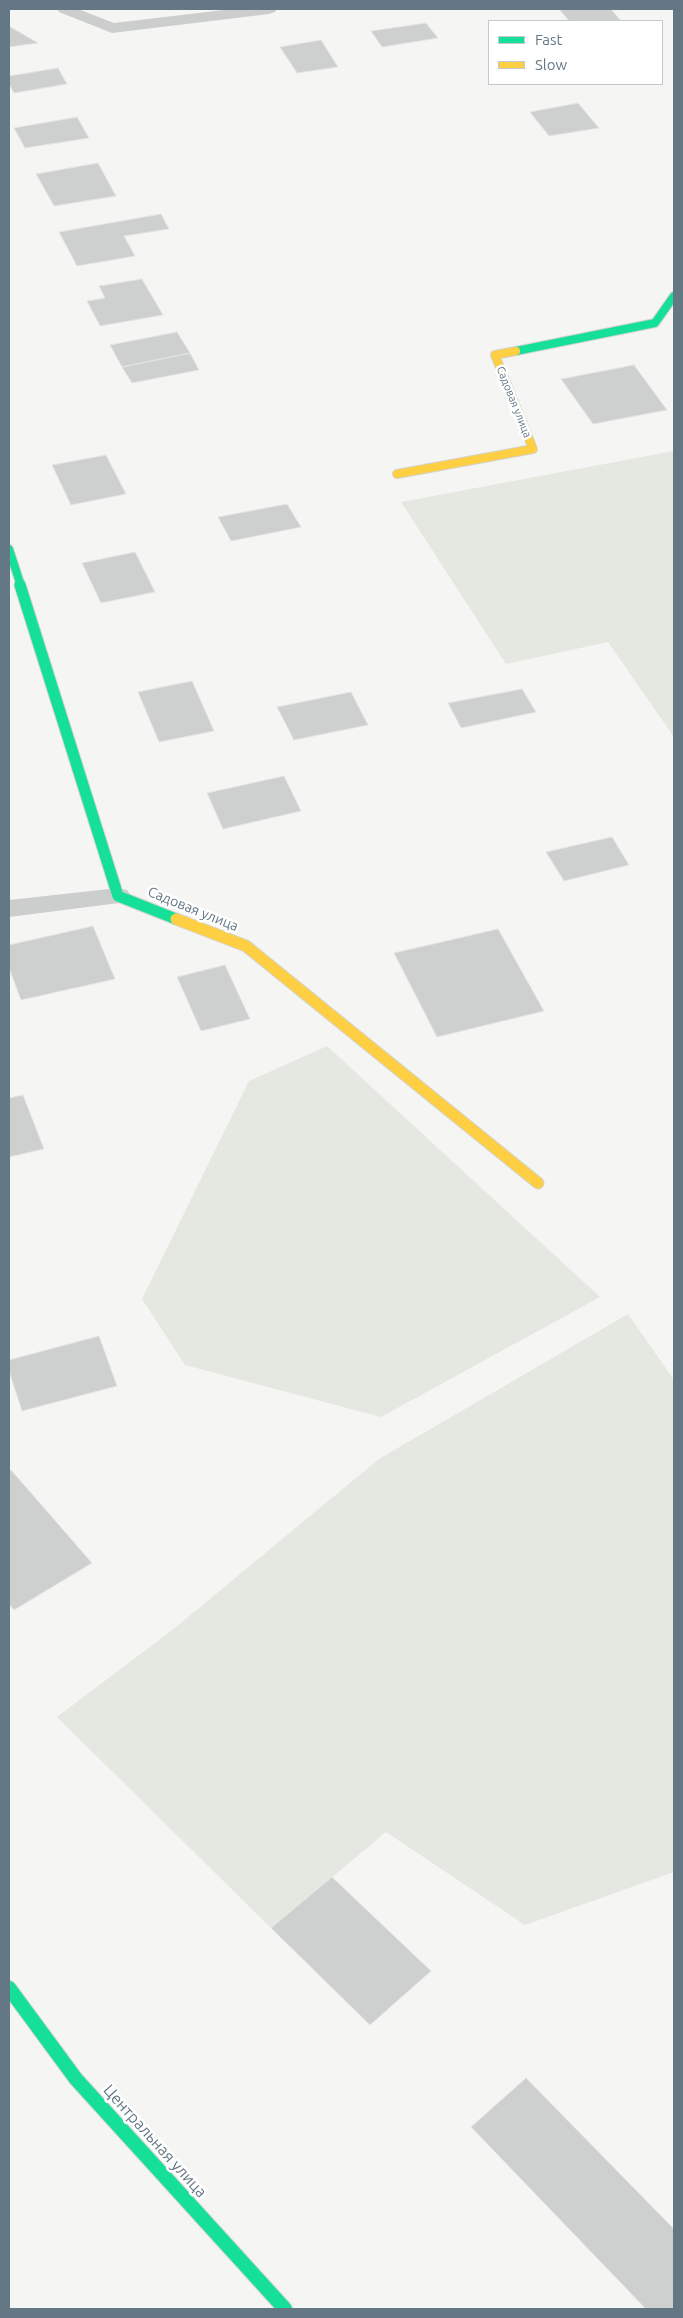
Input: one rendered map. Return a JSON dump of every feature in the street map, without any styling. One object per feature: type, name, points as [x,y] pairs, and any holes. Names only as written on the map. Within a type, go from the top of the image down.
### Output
[{"type":"street","name":"Садовая улица","points":[[397,474],[533,449],[495,354],[655,323],[674,296]]},
{"type":"street","points":[[9,549],[118,896],[9,910]]},
{"type":"street","name":"Садовая улица","points":[[118,896],[246,946],[538,1183]]},
{"type":"street","name":"Центральная улица","points":[[9,1988],[76,2079],[285,2309]]},
{"type":"lane","points":[[64,9],[112,28],[268,9]]},
{"type":"shaded area","points":[[674,451],[674,737],[608,642],[506,664],[401,502]]},
{"type":"shaded area","points":[[327,1046],[600,1297],[381,1417],[185,1365],[142,1299],[249,1081]]},
{"type":"shaded area","points":[[628,1314],[674,1380],[674,1872],[525,1925],[386,1832],[271,1928],[57,1717],[171,1631],[379,1459]]},
{"type":"building","points":[[559,9],[611,9],[620,20],[568,20]]},
{"type":"building","points":[[426,23],[438,38],[382,47],[371,31]]},
{"type":"building","points":[[9,26],[38,43],[9,47]]},
{"type":"building","points":[[321,40],[338,67],[297,73],[280,47]]},
{"type":"building","points":[[58,68],[67,84],[14,93],[9,84],[9,76]]},
{"type":"building","points":[[578,103],[599,128],[549,136],[530,112]]},
{"type":"building","points":[[77,117],[89,138],[25,148],[14,128]]},
{"type":"building","points":[[98,163],[116,196],[54,206],[36,174]]},
{"type":"building","points":[[161,214],[169,229],[124,236],[135,256],[77,266],[59,232]]},
{"type":"building","points":[[142,279],[163,315],[100,326],[87,301],[105,298],[99,286]]},
{"type":"building","points":[[177,332],[190,353],[122,367],[110,345]]},
{"type":"building","points":[[190,353],[199,370],[132,383],[122,367]]},
{"type":"building","points":[[634,365],[667,410],[593,424],[561,379]]},
{"type":"building","points":[[106,455],[126,494],[71,505],[52,465]]},
{"type":"building","points":[[287,504],[301,527],[231,541],[218,517]]},
{"type":"building","points":[[135,552],[155,592],[101,603],[82,563]]},
{"type":"building","points":[[192,681],[214,731],[159,742],[138,692]]},
{"type":"building","points":[[522,689],[536,712],[461,728],[448,703]]},
{"type":"building","points":[[351,692],[368,725],[294,740],[277,707]]},
{"type":"building","points":[[284,776],[301,811],[223,829],[207,793]]},
{"type":"building","points":[[612,837],[629,865],[564,881],[546,852]]},
{"type":"building","points":[[93,926],[115,979],[21,1000],[9,968],[9,945]]},
{"type":"building","points":[[498,929],[544,1011],[437,1037],[394,953]]},
{"type":"building","points":[[225,965],[250,1019],[201,1031],[177,977]]},
{"type":"building","points":[[23,1095],[44,1149],[9,1157],[9,1098]]},
{"type":"building","points":[[99,1336],[117,1386],[22,1411],[9,1371],[9,1360]]},
{"type":"building","points":[[11,1470],[92,1563],[14,1610],[9,1604],[9,1471]]},
{"type":"building","points":[[332,1877],[431,1971],[370,2025],[271,1928]]},
{"type":"building","points":[[526,2078],[674,2229],[674,2309],[646,2309],[471,2127]]},
{"type":"traffic: fast","points":[[516,351],[655,323],[674,296]]},
{"type":"traffic: fast","points":[[9,549],[118,896],[176,919]]},
{"type":"traffic: fast","points":[[9,1988],[76,2079],[285,2309]]},
{"type":"traffic: slow","points":[[397,474],[533,449],[495,355],[516,351]]},
{"type":"traffic: slow","points":[[176,919],[246,946],[538,1183]]}]
